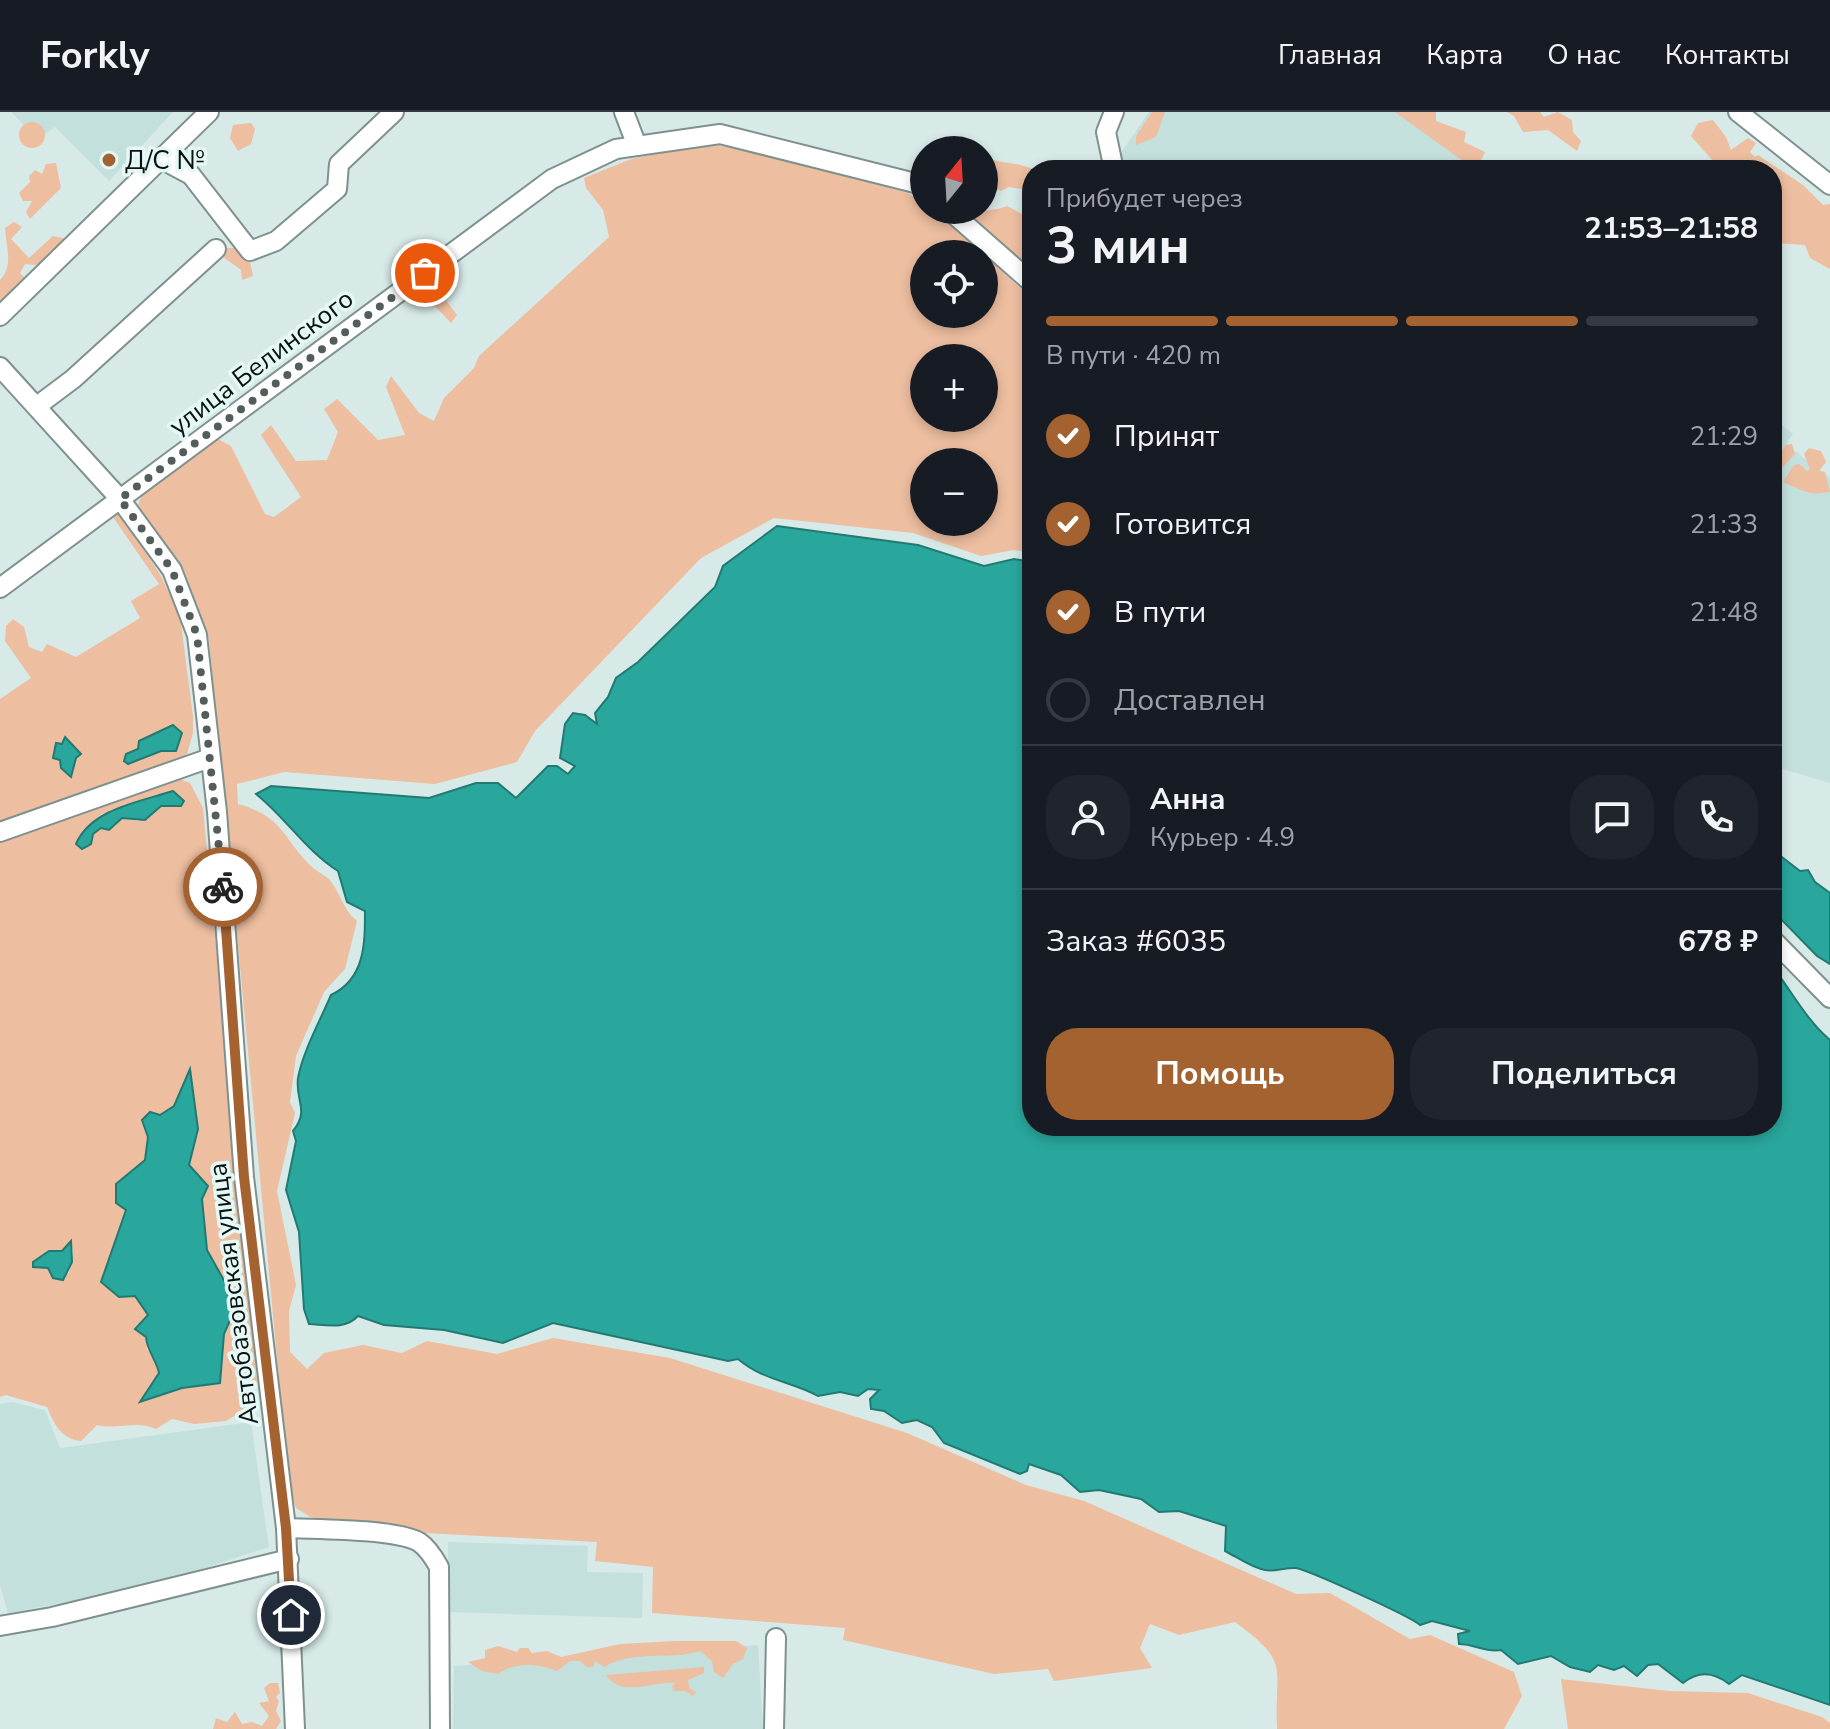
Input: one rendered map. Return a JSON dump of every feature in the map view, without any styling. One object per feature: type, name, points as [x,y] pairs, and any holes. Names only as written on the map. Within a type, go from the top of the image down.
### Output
[{"type":"street","points":[[0,316],[209,112]]},
{"type":"street","points":[[161,159],[191,175],[250,251],[276,241],[337,189],[339,164],[394,112]]},
{"type":"street","points":[[624,112],[637,146]]},
{"type":"street","points":[[1112,160],[1106,132],[1114,112]]},
{"type":"street","points":[[1738,112],[1830,185]]},
{"type":"street","name":"улица Белинского","points":[[0,588],[552,179],[616,149],[720,134],[910,182]]},
{"type":"street","points":[[965,224],[1022,274]]},
{"type":"street","points":[[37,406],[73,379],[216,249]]},
{"type":"street","points":[[0,367],[120,499],[172,570],[197,635],[210,758],[0,832]]},
{"type":"street","name":"Автобазовская улица","points":[[210,758],[244,1177],[289,1559],[295,1729]]},
{"type":"street","points":[[1782,949],[1830,998]]},
{"type":"street","points":[[286,1528],[355,1530],[418,1541],[431,1554],[439,1567],[440,1729]]},
{"type":"street","points":[[0,1626],[52,1617],[289,1559]]},
{"type":"street","points":[[774,1729],[776,1638]]},
{"type":"shaded area","name":"Д/С №","points":[[11,112],[173,112],[109,181],[55,127],[38,139]]},
{"type":"shaded area","points":[[1149,112],[1414,112],[1483,160],[1123,160],[1118,157]]},
{"type":"shaded area","points":[[1152,112],[1165,112],[1156,137],[1136,145],[1136,136]]},
{"type":"shaded area","points":[[1395,112],[1436,112],[1436,121],[1466,132],[1464,142],[1485,152],[1481,160],[1461,160]]},
{"type":"shaded area","points":[[1507,112],[1540,112],[1544,117],[1558,112],[1572,120],[1573,132],[1581,141],[1577,151],[1548,130],[1523,132],[1514,116]]},
{"type":"shaded area","points":[[1713,120],[1726,137],[1731,150],[1748,138],[1756,143],[1750,152],[1766,160],[1712,160],[1691,136],[1698,123]]},
{"type":"shaded area","points":[[32,122],[41,126],[45,135],[41,144],[32,148],[23,144],[19,135],[23,126]]},
{"type":"shaded area","points":[[251,123],[255,129],[251,144],[238,151],[230,138],[233,125]]},
{"type":"shaded area","points":[[707,144],[747,150],[908,193],[910,224],[952,224],[969,240],[910,240],[910,328],[998,328],[998,267],[1022,290],[1022,551],[981,556],[922,536],[998,536],[998,448],[910,448],[910,533],[774,518],[701,558],[535,731],[517,762],[435,784],[284,772],[237,784],[238,804],[274,822],[313,868],[329,879],[348,912],[357,921],[345,969],[324,992],[296,1056],[290,1102],[295,1113],[277,1191],[296,1285],[289,1311],[290,1352],[307,1369],[324,1353],[363,1345],[402,1353],[427,1341],[497,1354],[553,1338],[670,1358],[907,1433],[1026,1485],[1084,1501],[1296,1594],[1330,1593],[1410,1639],[1430,1635],[1514,1672],[1522,1696],[1504,1729],[1277,1729],[1277,1678],[1273,1657],[1235,1622],[1179,1635],[1150,1624],[1140,1648],[1152,1668],[1054,1681],[1048,1669],[994,1674],[843,1640],[845,1628],[652,1613],[653,1567],[595,1561],[597,1542],[424,1533],[310,1517],[296,1508],[289,1484],[209,639],[182,565],[138,508],[141,498],[158,478],[216,438],[231,446],[265,514],[274,517],[301,497],[261,435],[271,425],[296,461],[327,460],[338,432],[324,409],[337,399],[378,440],[405,435],[386,387],[391,376],[419,413],[434,421],[444,398],[474,368],[479,356],[609,237],[603,210],[586,188],[584,178],[631,159]]},
{"type":"shaded area","points":[[998,161],[1022,165],[1022,189],[1009,187],[998,190]]},
{"type":"shaded area","points":[[56,163],[61,188],[30,219],[26,212],[32,201],[23,201],[19,193],[30,182],[29,176],[35,170],[42,174],[46,164]]},
{"type":"shaded area","points":[[1782,171],[1803,185],[1823,205],[1830,204],[1830,269],[1810,258],[1805,245],[1782,243]]},
{"type":"shaded area","points":[[1007,206],[1022,214],[1022,264],[998,249],[998,240],[987,240],[972,224],[998,224],[998,208]]},
{"type":"shaded area","points":[[14,222],[22,227],[11,239],[29,258],[53,236],[68,239],[56,253],[50,251],[45,261],[35,265],[25,264],[20,273],[25,278],[22,287],[16,288],[0,305],[0,280],[8,262],[5,228]]},
{"type":"shaded area","points":[[221,248],[237,248],[250,262],[253,276],[242,280],[241,270],[218,253]]},
{"type":"shaded area","points":[[437,288],[457,315],[451,323],[429,300],[429,292]]},
{"type":"shaded area","points":[[1782,425],[1793,434],[1786,444],[1830,478],[1830,783],[1782,769]]},
{"type":"shaded area","points":[[1792,444],[1795,454],[1783,467],[1782,450]]},
{"type":"shaded area","points":[[1809,448],[1821,451],[1826,462],[1819,471],[1825,472],[1830,492],[1811,493],[1783,482],[1794,465],[1799,464],[1807,471],[1810,469],[1804,454]]},
{"type":"shaded area","points":[[118,511],[161,576],[180,616],[193,716],[193,733],[187,754],[162,767],[0,823],[0,699],[31,678],[5,641],[6,626],[13,619],[24,627],[29,647],[42,652],[47,644],[76,657],[140,618],[131,601],[159,584],[111,514]],"holes":[[[169,729],[161,751],[129,764],[133,754]]]},
{"type":"shaded area","points":[[180,779],[190,783],[203,808],[257,1381],[249,1407],[226,1421],[194,1424],[172,1419],[156,1429],[141,1425],[97,1425],[81,1441],[63,1434],[47,1407],[6,1395],[0,1397],[0,842]],"holes":[[[184,801],[161,806],[138,821],[122,818],[109,830],[101,828],[93,834],[82,831],[102,814],[125,806]],[[190,1071],[198,1129],[189,1165],[202,1199],[207,1250],[226,1284],[231,1318],[224,1334],[220,1383],[182,1388],[141,1402],[159,1373],[156,1360],[147,1349],[149,1315],[134,1296],[101,1282],[145,1160],[148,1137],[160,1115],[174,1106]],[[70,1242],[73,1252],[69,1273],[53,1278],[48,1268]]]},
{"type":"shaded area","points":[[12,1402],[45,1410],[60,1448],[251,1422],[269,1547],[147,1587],[8,1613],[0,1585],[0,1404]]},
{"type":"shaded area","points":[[448,1542],[588,1546],[587,1572],[643,1573],[642,1618],[447,1612]]},
{"type":"shaded area","points":[[736,1641],[747,1648],[743,1659],[733,1664],[723,1678],[714,1672],[712,1661],[700,1651],[628,1658],[604,1667],[595,1661],[593,1667],[587,1667],[580,1661],[570,1661],[557,1671],[542,1666],[519,1666],[498,1674],[482,1671],[468,1662],[485,1658],[485,1650],[498,1646],[517,1652],[520,1648],[528,1648],[532,1653],[547,1651],[561,1657],[620,1644]]},
{"type":"shaded area","points":[[758,1645],[763,1729],[453,1729],[454,1666]]},
{"type":"shaded area","points":[[704,1667],[704,1673],[688,1680],[690,1689],[696,1692],[693,1696],[686,1691],[674,1691],[672,1686],[676,1683],[620,1686],[606,1675]]},
{"type":"shaded area","points":[[1561,1679],[1669,1691],[1748,1693],[1822,1717],[1830,1723],[1830,1729],[1568,1729]]},
{"type":"shaded area","points":[[270,1683],[278,1683],[280,1693],[276,1697],[279,1701],[276,1711],[281,1721],[276,1729],[213,1729],[216,1718],[227,1722],[235,1712],[242,1724],[252,1722],[262,1726],[269,1716],[259,1703],[269,1701],[264,1688]]},
{"type":"water","points":[[777,526],[918,545],[984,566],[1014,559],[1022,560],[1022,1136],[1782,1136],[1782,980],[1806,1014],[1830,1040],[1830,1705],[1742,1675],[1729,1684],[1706,1674],[1683,1683],[1658,1664],[1648,1665],[1637,1676],[1624,1666],[1614,1670],[1598,1665],[1590,1672],[1570,1667],[1551,1656],[1518,1664],[1501,1650],[1459,1644],[1458,1634],[1470,1631],[1432,1621],[1420,1625],[1359,1594],[1296,1568],[1269,1570],[1250,1565],[1225,1551],[1226,1526],[1179,1511],[1159,1512],[1141,1499],[1099,1490],[1080,1492],[1061,1475],[1029,1464],[1027,1471],[1020,1474],[944,1443],[932,1427],[917,1420],[902,1423],[884,1411],[871,1409],[870,1399],[879,1390],[868,1389],[858,1396],[840,1392],[818,1396],[758,1372],[738,1359],[728,1361],[553,1323],[503,1343],[444,1330],[384,1325],[358,1316],[342,1325],[309,1324],[304,1309],[299,1232],[286,1190],[296,1141],[293,1131],[301,1117],[298,1078],[331,995],[351,980],[357,970],[363,948],[365,911],[347,902],[338,871],[316,854],[256,794],[271,786],[429,798],[476,783],[498,783],[516,798],[548,766],[557,766],[568,774],[575,766],[560,758],[565,724],[573,713],[585,715],[597,724],[595,713],[608,697],[616,678],[638,662],[715,587],[723,566]]},
{"type":"water","points":[[173,725],[182,733],[176,751],[161,751],[128,764],[124,761],[126,754],[138,749],[139,741]]},
{"type":"water","points":[[65,737],[81,754],[76,758],[71,777],[61,768],[60,760],[53,758],[56,743],[62,744]]},
{"type":"water","points":[[173,791],[184,801],[181,806],[161,806],[145,820],[122,818],[109,830],[101,828],[93,834],[91,844],[82,849],[76,844],[83,832],[104,815],[131,803]]},
{"type":"water","points":[[1782,857],[1800,871],[1808,870],[1815,882],[1830,893],[1830,964],[1817,956],[1782,920]]},
{"type":"water","points":[[190,1069],[198,1129],[189,1165],[208,1186],[202,1199],[207,1250],[226,1284],[231,1318],[224,1334],[220,1383],[182,1388],[140,1402],[159,1373],[146,1337],[135,1329],[148,1315],[135,1296],[119,1297],[101,1282],[126,1210],[116,1203],[116,1184],[145,1160],[148,1137],[142,1120],[150,1112],[160,1115],[174,1106]]},
{"type":"water","points":[[71,1241],[72,1262],[63,1280],[53,1278],[48,1268],[33,1267],[33,1262],[49,1251],[62,1251]]},
{"type":"way so far","points":[[223,887],[197,635],[172,570],[120,499],[425,273]]},
{"type":"place","name":"Д/С №","points":[[109,160]]},
{"type":"route","points":[[223,887],[244,1177],[286,1528],[291,1615]]}]
